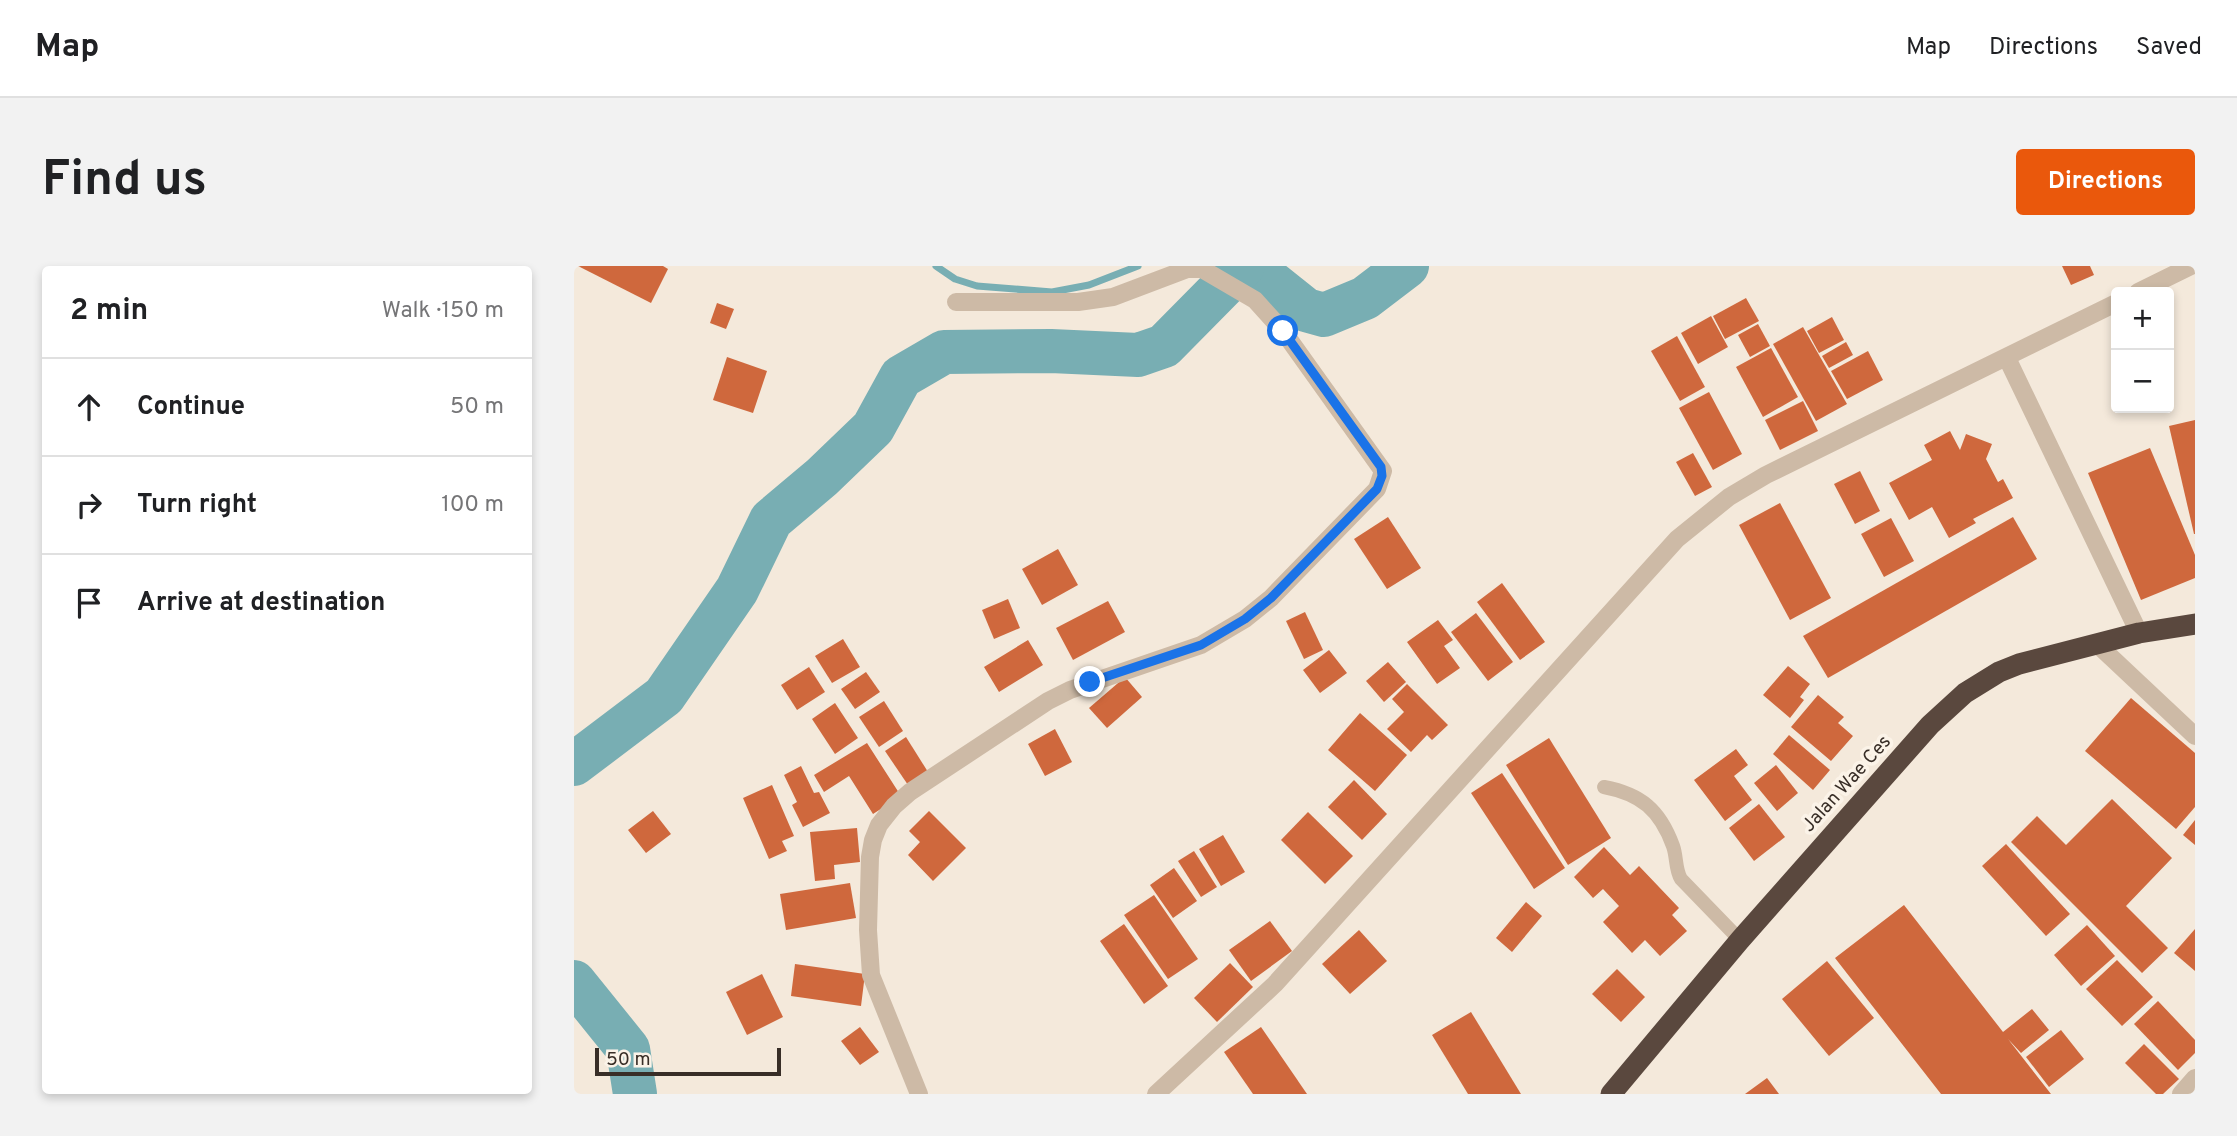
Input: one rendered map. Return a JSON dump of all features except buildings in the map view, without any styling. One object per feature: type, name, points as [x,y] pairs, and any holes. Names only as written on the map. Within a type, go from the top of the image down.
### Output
[{"type":"highway","name":"Jalan Wae Ces","points":[[1611,1094],[1740,940],[1930,726],[1965,693],[1999,672],[2019,664],[2138,633],[2195,624]]},
{"type":"street","points":[[2148,287],[2191,266]]},
{"type":"street","points":[[919,1094],[871,975],[868,930],[870,857],[879,825],[910,792],[1048,701],[1090,682],[1201,645],[1245,619],[1271,598],[1377,489],[1383,471],[1283,331],[1255,300],[1202,269],[1187,269],[1114,297],[1078,303],[956,302]]},
{"type":"street","points":[[1156,1094],[1275,984],[1677,539],[1729,497],[1766,475],[2111,306]]},
{"type":"street","points":[[2007,358],[2138,633]]},
{"type":"street","points":[[2096,644],[2195,736]]},
{"type":"street","points":[[2181,1094],[2195,1078]]},
{"type":"lane","points":[[1604,787],[1625,791],[1647,804],[1663,823],[1673,847],[1681,879],[1740,940]]},
{"type":"waterway","points":[[936,266],[955,279],[977,286],[1052,292],[1089,285],[1138,266]]},
{"type":"waterway","points":[[574,764],[664,696],[737,590],[771,520],[822,477],[873,428],[901,377],[944,352],[1051,351],[1138,355],[1164,346],[1243,266]]},
{"type":"waterway","points":[[1251,266],[1306,310],[1324,315],[1365,298],[1407,266]]},
{"type":"waterway","points":[[574,982],[628,1049],[635,1094]]},
{"type":"route","points":[[1090,682],[1201,645],[1245,619],[1271,598],[1377,489],[1383,471],[1381,467],[1283,331]]}]
